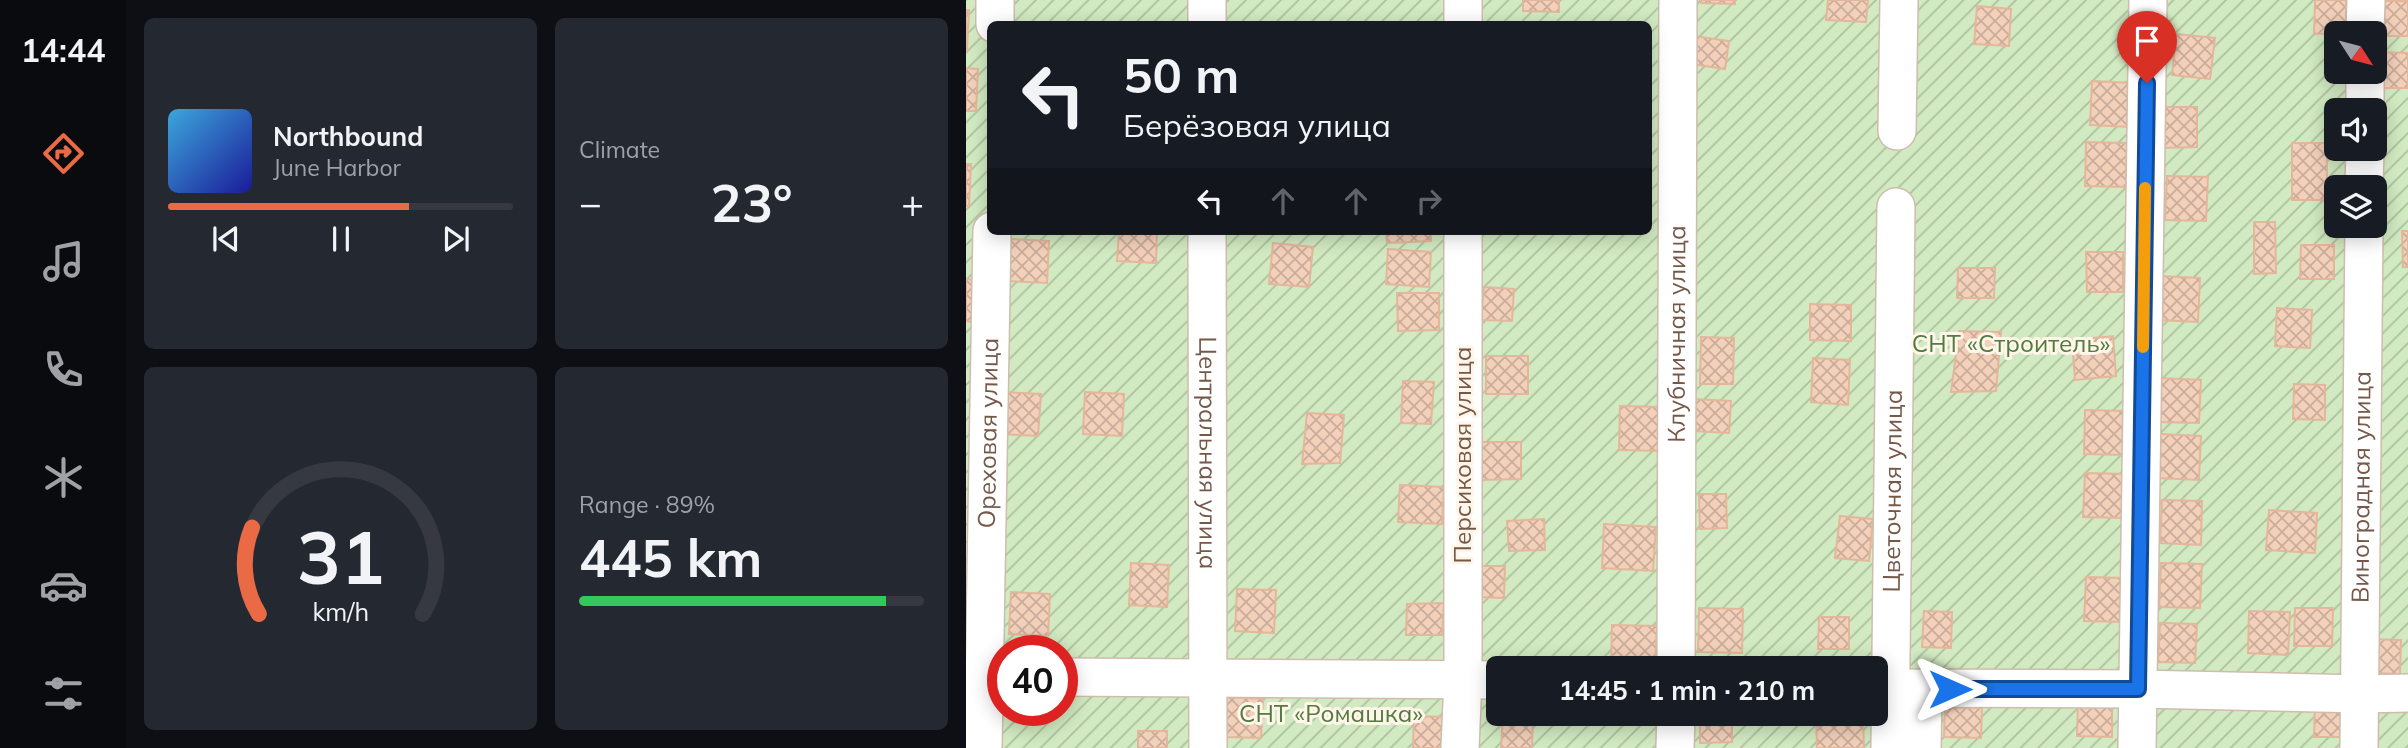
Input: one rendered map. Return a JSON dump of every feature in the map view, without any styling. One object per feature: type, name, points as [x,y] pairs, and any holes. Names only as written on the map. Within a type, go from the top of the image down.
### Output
[{"type":"street","points":[[995,0],[995,21]]},
{"type":"street","points":[[1207,0],[1207,21]]},
{"type":"street","points":[[1462,0],[1462,21]]},
{"type":"street","name":"Клубничная улица","points":[[1676,656],[1678,0]]},
{"type":"street","points":[[1897,131],[1899,0]]},
{"type":"street","points":[[2137,748],[2148,0]]},
{"type":"street","points":[[2365,21],[2366,0]]},
{"type":"street","name":"Цветочная улица","points":[[1896,207],[1897,689]]},
{"type":"street","name":"Ореховая улица","points":[[983,748],[992,235]]},
{"type":"street","name":"Центральная улица","points":[[1207,235],[1208,748]]},
{"type":"street","name":"Персиковая улица","points":[[1460,748],[1480,680],[1462,235]]},
{"type":"street","name":"Виноградная улица","points":[[2359,748],[2364,238]]},
{"type":"street","points":[[1078,677],[1480,680]]},
{"type":"street","points":[[1897,689],[2408,693]]},
{"type":"street","points":[[1890,748],[1897,689]]},
{"type":"street","points":[[1897,689],[1922,748]]},
{"type":"street","points":[[1675,748],[1676,726]]},
{"type":"green space","name":"СНТ «Строитель»","points":[[966,0],[2408,0],[2408,748],[966,748]]},
{"type":"building","points":[[1523,0],[1559,0],[1559,12],[1523,11]]},
{"type":"building","points":[[1701,0],[1735,0],[1735,4],[1701,3]]},
{"type":"building","points":[[1828,0],[1868,0],[1866,22],[1826,20]]},
{"type":"building","points":[[2315,0],[2346,0],[2346,21],[2324,21],[2324,34],[2314,34]]},
{"type":"building","points":[[2379,1],[2408,1],[2408,36],[2387,36],[2387,21],[2378,21]]},
{"type":"building","points":[[1977,6],[2011,9],[2009,46],[1974,44]]},
{"type":"building","points":[[966,10],[969,10],[967,52],[966,52]]},
{"type":"building","points":[[2176,34],[2215,38],[2210,79],[2172,75]]},
{"type":"building","points":[[1694,36],[1729,41],[1725,69],[1691,64]]},
{"type":"building","points":[[2387,52],[2408,53],[2408,88],[2377,88],[2377,84],[2387,84]]},
{"type":"building","points":[[966,68],[978,69],[976,111],[966,111]]},
{"type":"building","points":[[2092,81],[2133,83],[2131,127],[2090,125]]},
{"type":"building","points":[[2164,107],[2197,107],[2197,147],[2163,148]]},
{"type":"building","points":[[2086,142],[2127,143],[2126,187],[2085,186]]},
{"type":"building","points":[[2292,143],[2324,143],[2327,175],[2324,175],[2324,200],[2292,200]]},
{"type":"building","points":[[966,164],[971,164],[969,206],[966,206]]},
{"type":"building","points":[[2167,176],[2208,177],[2206,221],[2165,220]]},
{"type":"building","points":[[2254,222],[2275,222],[2276,273],[2254,274]]},
{"type":"building","points":[[2402,231],[2408,231],[2408,267],[2403,267]]},
{"type":"building","points":[[1119,235],[1157,235],[1156,263],[1117,261]]},
{"type":"building","points":[[1386,235],[1431,235],[1431,241],[1387,243]]},
{"type":"building","points":[[1011,239],[1049,241],[1047,283],[1008,281]]},
{"type":"building","points":[[1273,243],[1313,247],[1309,287],[1269,284]]},
{"type":"building","points":[[2301,245],[2334,245],[2334,279],[2300,279]]},
{"type":"building","points":[[1388,249],[1431,252],[1429,287],[1386,284]]},
{"type":"building","points":[[2086,252],[2123,252],[2123,292],[2087,292]]},
{"type":"building","points":[[1958,268],[1995,268],[1994,298],[1957,298]]},
{"type":"building","points":[[2159,276],[2200,278],[2198,322],[2157,320]]},
{"type":"building","points":[[966,279],[974,280],[972,322],[966,321]]},
{"type":"building","points":[[1484,287],[1514,289],[1512,321],[1481,320]]},
{"type":"building","points":[[1397,293],[1439,293],[1439,330],[1398,331]]},
{"type":"building","points":[[1810,304],[1851,305],[1851,341],[1810,340]]},
{"type":"building","points":[[2277,308],[2312,310],[2310,348],[2275,346]]},
{"type":"building","points":[[1959,331],[2001,332],[1996,391],[1951,392]]},
{"type":"building","points":[[2113,336],[2116,376],[2075,380],[2072,340]]},
{"type":"building","points":[[1701,337],[1734,338],[1733,384],[1700,384]]},
{"type":"building","points":[[1486,356],[1528,356],[1528,394],[1486,394]]},
{"type":"building","points":[[1813,358],[1850,360],[1848,405],[1811,402]]},
{"type":"building","points":[[2160,378],[2201,380],[2199,423],[2158,422]]},
{"type":"building","points":[[1403,381],[1434,382],[1431,424],[1401,423]]},
{"type":"building","points":[[2294,384],[2325,385],[2325,420],[2293,419]]},
{"type":"building","points":[[1002,392],[1041,394],[1038,436],[1000,434]]},
{"type":"building","points":[[1085,392],[1124,394],[1122,436],[1083,434]]},
{"type":"building","points":[[1693,399],[1731,401],[1729,433],[1692,431]]},
{"type":"building","points":[[1620,406],[1664,407],[1663,451],[1619,450]]},
{"type":"building","points":[[2085,410],[2126,411],[2124,455],[2084,454]]},
{"type":"building","points":[[1307,413],[1344,415],[1340,463],[1302,464]]},
{"type":"building","points":[[2160,434],[2201,436],[2199,480],[2158,478]]},
{"type":"building","points":[[1479,442],[1521,442],[1521,479],[1479,480]]},
{"type":"building","points":[[2085,473],[2126,474],[2124,518],[2083,517]]},
{"type":"building","points":[[1400,485],[1444,487],[1442,524],[1398,522]]},
{"type":"building","points":[[1699,494],[1726,494],[1727,528],[1700,529]]},
{"type":"building","points":[[2162,500],[2202,501],[2201,545],[2160,543]]},
{"type":"building","points":[[2269,510],[2317,513],[2315,553],[2266,550]]},
{"type":"building","points":[[1840,516],[1873,519],[1869,561],[1835,558]]},
{"type":"building","points":[[1544,519],[1545,550],[1509,551],[1507,521]]},
{"type":"building","points":[[1604,524],[1656,527],[1653,571],[1602,568]]},
{"type":"building","points":[[1131,563],[1169,565],[1167,607],[1129,605]]},
{"type":"building","points":[[2161,563],[2202,564],[2200,608],[2159,607]]},
{"type":"building","points":[[1476,566],[1505,566],[1504,598],[1475,597]]},
{"type":"building","points":[[2086,577],[2126,578],[2125,622],[2084,621]]},
{"type":"building","points":[[1237,589],[1276,590],[1274,633],[1235,631]]},
{"type":"building","points":[[1011,592],[1050,594],[1048,635],[1009,634]]},
{"type":"building","points":[[1444,603],[1442,635],[1406,635],[1407,604]]},
{"type":"building","points":[[1699,608],[1743,609],[1742,653],[1698,652]]},
{"type":"building","points":[[2295,608],[2333,608],[2332,646],[2294,646]]},
{"type":"building","points":[[1924,611],[1952,612],[1951,648],[1922,647]]},
{"type":"building","points":[[2249,611],[2290,612],[2288,655],[2248,653]]},
{"type":"building","points":[[1819,617],[1849,617],[1849,649],[1818,649]]},
{"type":"building","points":[[2160,623],[2197,624],[2195,663],[2158,662]]},
{"type":"building","points":[[1612,625],[1657,626],[1656,656],[1611,656]]},
{"type":"building","points":[[2371,639],[2401,640],[2400,674],[2370,673]]},
{"type":"building","points":[[1227,697],[1263,699],[1261,738],[1225,737]]},
{"type":"building","points":[[2078,701],[2112,702],[2112,737],[2077,736]]},
{"type":"building","points":[[1945,707],[1982,708],[1981,738],[1944,737]]},
{"type":"building","points":[[2315,707],[2346,708],[2345,737],[2314,737]]},
{"type":"building","points":[[1414,716],[1446,717],[1445,748],[1413,748]]},
{"type":"building","points":[[1502,726],[1533,726],[1532,748],[1501,748]]},
{"type":"building","points":[[1700,726],[1732,726],[1732,742],[1700,743]]},
{"type":"building","points":[[1816,726],[1863,726],[1864,748],[1817,748]]},
{"type":"building","points":[[1138,731],[1167,731],[1167,748],[1138,748]]},
{"type":"slow traffic","points":[[2143,347],[2145,188]]},
{"type":"route","points":[[1950,689],[2138,689],[2147,83]]},
{"type":"park label","name":"СНТ «Ромашка»","points":[[1331,714]]}]
